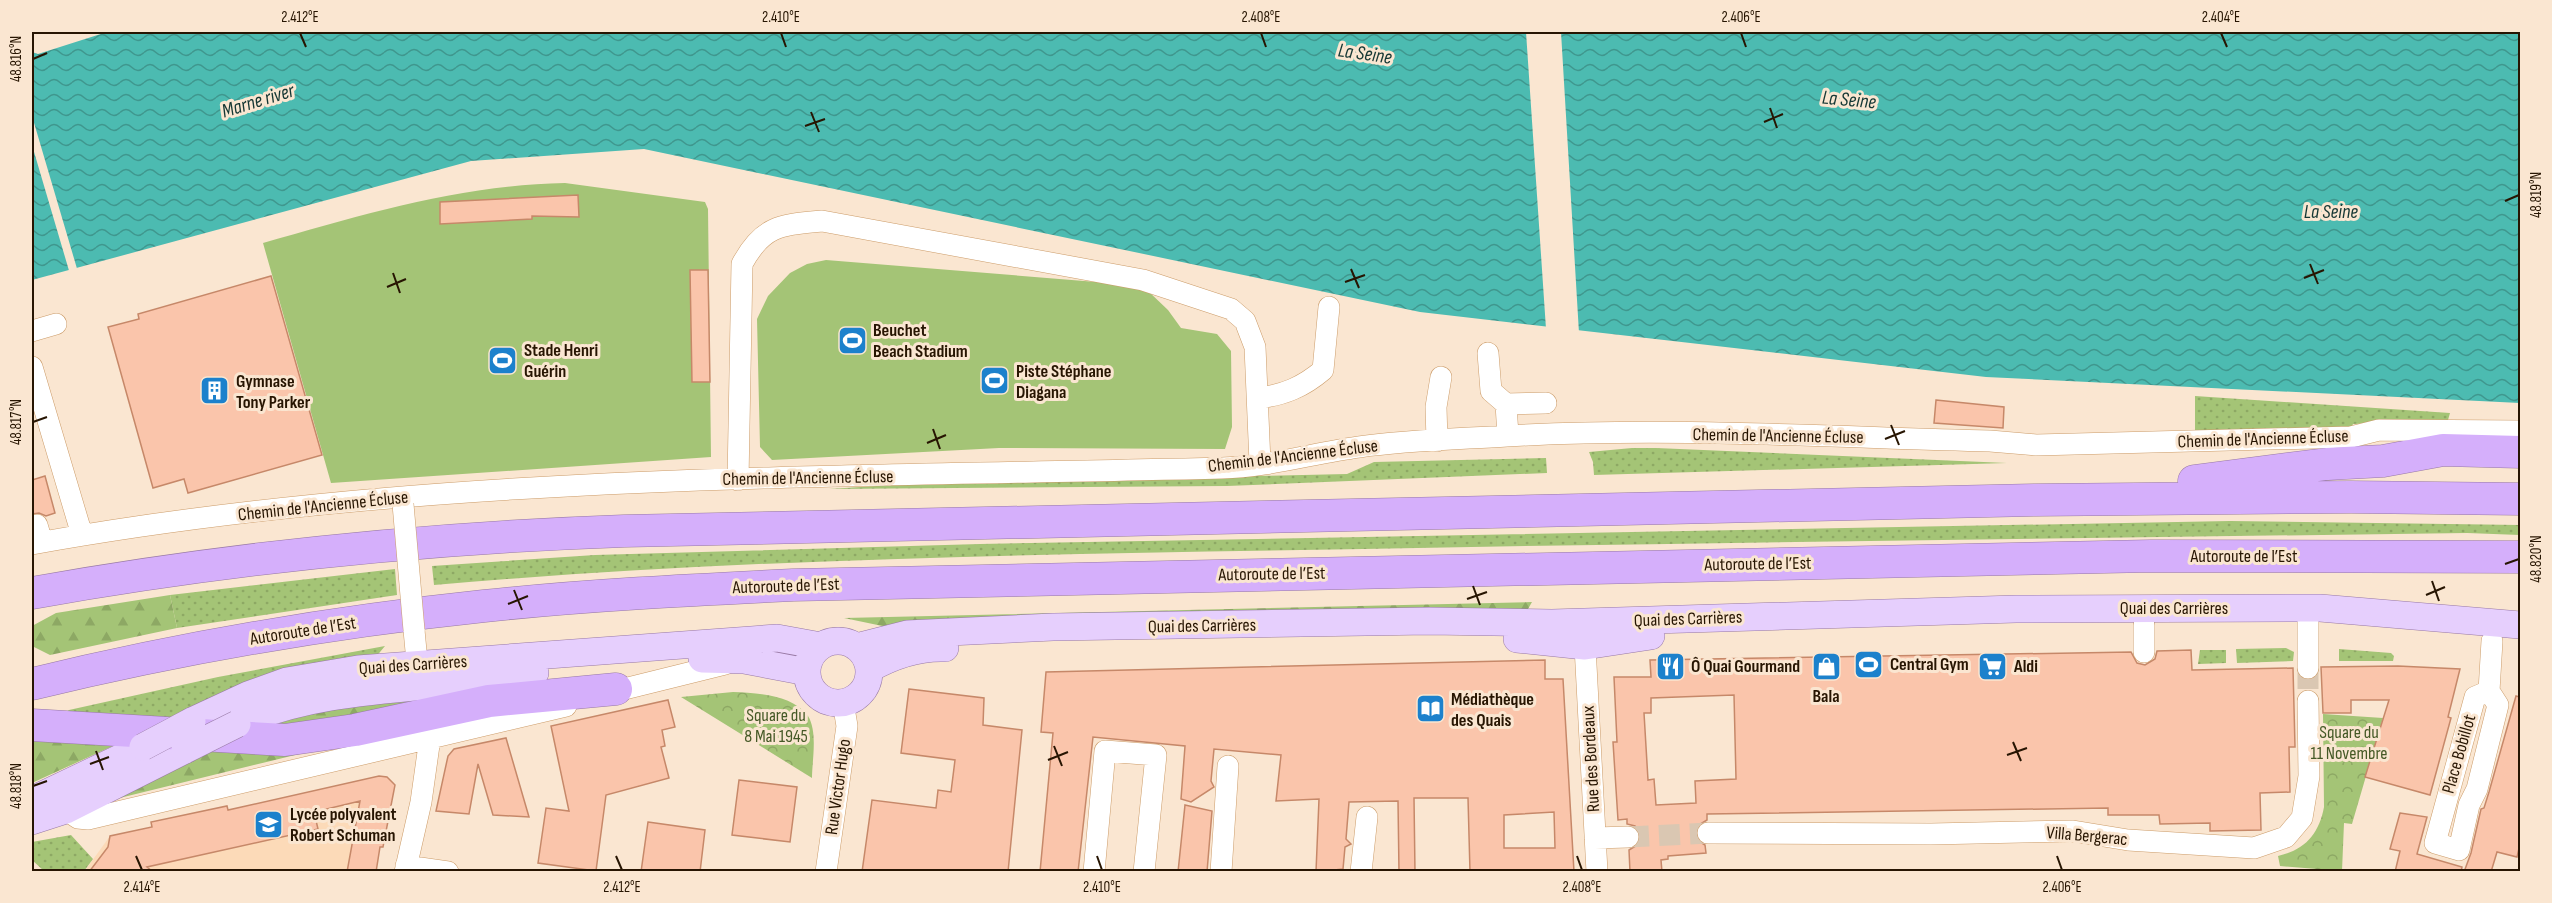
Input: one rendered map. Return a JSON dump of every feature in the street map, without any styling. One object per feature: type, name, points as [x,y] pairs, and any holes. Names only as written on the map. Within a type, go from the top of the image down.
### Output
[{"type":"highway","points":[[2035,500],[2327,465],[2383,461],[2443,450],[2520,452]]},
{"type":"highway","points":[[32,593],[258,558],[444,540],[544,534],[769,526],[2035,500],[2351,497],[2520,500]]},
{"type":"highway","name":"Autoroute de l’Est","points":[[32,684],[217,645],[389,617],[583,597],[793,585],[2151,556],[2520,557]]},
{"type":"highway","points":[[32,725],[285,740],[355,730],[489,701],[616,689]]},
{"type":"main road","points":[[2276,609],[2314,604],[2520,607]]},
{"type":"main road","name":"Quai des Carrières","points":[[862,658],[892,657],[928,647],[1427,637],[1530,639],[2016,609],[2320,608],[2520,625]]},
{"type":"main road","name":"Quai des Carrières","points":[[1584,636],[1629,638],[1865,625],[2144,638],[2308,622],[2520,643]]},
{"type":"main road","name":"Quai des Carrières","points":[[32,800],[192,721],[248,695],[287,681],[417,657],[777,638],[821,646]]},
{"type":"main road","points":[[841,641],[862,658],[865,687],[860,694],[843,702],[822,699],[814,692],[807,672],[814,653],[821,646],[841,641]]},
{"type":"main road","name":"Quai des Carrières","points":[[32,821],[66,810],[237,724],[417,657],[523,675],[584,664],[645,658],[744,660],[807,672]]},
{"type":"street","points":[[738,480],[742,264],[753,243],[773,228],[822,221],[1143,280],[1231,309],[1245,321],[1252,334],[1258,398],[1260,463]]},
{"type":"street","points":[[1258,398],[1276,396],[1303,386],[1323,370],[1329,307]]},
{"type":"street","points":[[32,331],[56,324]]},
{"type":"street","points":[[1488,353],[1491,391],[1506,404],[1546,403]]},
{"type":"street","points":[[32,367],[82,536]]},
{"type":"street","points":[[1437,441],[1436,407],[1441,377]]},
{"type":"street","points":[[1506,404],[1508,436]]},
{"type":"street","name":"Chemin de l'Ancienne Écluse","points":[[37,537],[82,536],[255,513],[403,501],[487,490],[738,480],[1238,467],[1364,446],[1592,432],[1990,441],[2036,445],[2351,437],[2379,430],[2520,431]]},
{"type":"street","points":[[2351,437],[2354,443],[2383,461]]},
{"type":"street","points":[[403,501],[417,657]]},
{"type":"street","points":[[2308,622],[2308,668]]},
{"type":"street","name":"Rue des Bordeaux","points":[[1584,636],[1597,872]]},
{"type":"street","points":[[2489,691],[2492,641]]},
{"type":"street","name":"Quai des Carrières","points":[[66,810],[78,818],[88,819],[577,703],[616,689],[744,660]]},
{"type":"street","name":"Place Bobillot","points":[[2489,691],[2498,705],[2459,850],[2435,843],[2475,697],[2489,691]]},
{"type":"street","name":"Villa Bergerac","points":[[1708,833],[1931,834],[2073,831],[2128,840],[2254,848],[2286,837],[2302,818],[2309,776],[2308,701]]},
{"type":"street","name":"Rue Victor Hugo","points":[[826,872],[847,726],[843,702]]},
{"type":"street","points":[[430,738],[421,802],[406,869],[448,872]]},
{"type":"street","points":[[1094,872],[1105,751],[1156,755],[1144,872]]},
{"type":"street","points":[[1221,872],[1228,766]]},
{"type":"street","points":[[1361,872],[1367,817]]},
{"type":"street","points":[[1595,838],[1628,837]]},
{"type":"shaded area","name":"Lycée polyvalent Robert Schuman","points":[[379,776],[387,777],[395,785],[376,871],[84,872],[110,836],[151,827],[151,822],[227,806],[228,810]]},
{"type":"green space","name":"Stade Henri Guérin","points":[[565,183],[705,202],[708,209],[711,457],[331,483],[263,243],[375,212],[450,195],[526,185]]},
{"type":"green space","name":"Piste Stéphane Diagana","points":[[826,260],[1121,284],[1147,290],[1168,310],[1181,328],[1217,334],[1231,351],[1232,427],[1225,449],[999,448],[772,460],[760,447],[757,319],[768,296],[790,273],[807,264]]},
{"type":"green space","points":[[2195,396],[2450,413],[2448,420],[2353,424],[2349,432],[2195,434]]},
{"type":"green space","points":[[1632,448],[2007,463],[1594,475],[1589,452]]},
{"type":"green space","points":[[1546,458],[1547,473],[1227,486],[829,489],[924,483],[1347,474],[1374,462]]},
{"type":"green space","points":[[2230,521],[2520,525],[2520,535],[2467,533],[1915,540],[1014,555],[666,569],[434,585],[432,566],[595,555],[980,544]]},
{"type":"green space","points":[[395,569],[397,595],[177,628],[170,595]]},
{"type":"green space","points":[[170,595],[177,628],[50,655],[32,646],[32,626],[56,613]]},
{"type":"green space","points":[[1532,602],[1528,609],[916,633],[844,618]]},
{"type":"green space","points":[[385,646],[375,658],[168,719],[61,716],[69,710],[218,677]]},
{"type":"green space","points":[[2286,648],[2294,652],[2293,661],[2237,663],[2236,649]]},
{"type":"green space","points":[[2339,649],[2391,653],[2394,656],[2393,661],[2339,661]]},
{"type":"green space","points":[[2200,650],[2226,650],[2226,663],[2198,664]]},
{"type":"green space","points":[[502,690],[350,724],[253,725],[319,705]]},
{"type":"green space","name":"Square du 8 Mai 1945","points":[[733,692],[763,694],[783,699],[793,703],[808,716],[814,738],[812,778],[681,697]]},
{"type":"green space","name":"Square du 11 Novembre","points":[[2323,714],[2383,718],[2352,824],[2344,823],[2342,871],[2280,866],[2278,856],[2303,845],[2314,833],[2322,817],[2324,807]]},
{"type":"green space","points":[[32,733],[128,739],[32,783]]},
{"type":"green space","points":[[340,744],[87,806],[208,747]]},
{"type":"green space","points":[[71,835],[93,859],[84,871],[44,871],[32,860],[32,842]]},
{"type":"water","name":"La Seine","points":[[107,32],[2520,32],[2520,403],[1986,377],[1420,312],[644,149],[471,161],[32,280],[32,52],[38,54]]},
{"type":"pier","points":[[1526,32],[1561,32],[1579,333],[1546,329]]},
{"type":"pier","points":[[32,116],[78,272],[70,274],[32,145]]},
{"type":"building","points":[[578,195],[579,217],[532,216],[532,219],[440,224],[440,202]]},
{"type":"building","points":[[690,270],[708,270],[710,382],[692,382]]},
{"type":"building","name":"Gymnase Tony Parker","points":[[271,276],[322,455],[188,493],[184,479],[153,488],[108,327],[139,319],[138,314]]},
{"type":"building","points":[[1936,400],[2004,407],[2003,428],[1934,423]]},
{"type":"building","points":[[45,476],[55,513],[46,516],[39,513],[32,514],[32,480]]},
{"type":"building","points":[[2191,650],[2192,670],[2293,668],[2295,747],[2289,747],[2290,792],[2260,793],[2261,830],[2210,831],[2210,823],[2160,824],[2159,815],[2108,815],[2108,808],[1707,814],[1707,820],[1697,826],[1695,832],[1697,840],[1705,845],[1706,853],[1668,856],[1668,859],[1661,860],[1662,872],[1630,872],[1629,850],[1639,844],[1641,836],[1635,826],[1627,824],[1627,819],[1618,820],[1613,742],[1617,742],[1614,677],[1651,677],[1650,660],[2131,652],[2137,663],[2145,665],[2155,659],[2157,651]],"holes":[[[1734,695],[1736,779],[1695,781],[1696,803],[1656,805],[1654,779],[1648,780],[1644,713],[1651,713],[1651,698]]]},
{"type":"building","points":[[1545,660],[1545,679],[1563,679],[1574,872],[1470,872],[1468,798],[1414,798],[1415,872],[1399,872],[1398,801],[1349,802],[1346,839],[1351,844],[1345,847],[1343,869],[1316,872],[1319,799],[1276,801],[1281,755],[1214,749],[1211,781],[1214,787],[1191,802],[1181,799],[1185,746],[1093,737],[1078,872],[1040,872],[1053,733],[1041,732],[1046,672]],"holes":[[[1554,812],[1555,848],[1504,848],[1504,815]]]},
{"type":"building","points":[[2398,666],[2460,669],[2448,717],[2451,718],[2430,795],[2365,777],[2389,700],[2351,700],[2351,713],[2323,713],[2321,667]]},
{"type":"building","points":[[909,689],[984,698],[983,725],[1022,730],[1008,872],[862,872],[872,800],[936,808],[938,790],[951,792],[955,760],[901,753]]},
{"type":"building","points":[[2516,696],[2520,697],[2520,844],[2517,857],[2497,852],[2491,872],[2464,872],[2471,853],[2481,809],[2484,808],[2489,792]]},
{"type":"building","points":[[668,700],[675,727],[662,730],[665,746],[661,747],[669,778],[606,795],[596,871],[538,863],[546,808],[569,811],[551,726]]},
{"type":"building","points":[[506,738],[529,817],[493,815],[478,764],[469,814],[436,811],[448,756],[454,749]]},
{"type":"building","name":"Lycée polyvalent Robert Schuman","points":[[379,776],[387,777],[395,785],[376,872],[347,872],[360,801],[314,812],[318,829],[147,867],[153,872],[89,872],[108,847],[110,836],[152,827],[151,822],[227,806],[228,810]]},
{"type":"building","points":[[739,780],[797,787],[790,842],[732,835]]},
{"type":"building","points":[[1185,805],[1212,811],[1207,872],[1178,872]]},
{"type":"building","points":[[2400,813],[2427,817],[2417,854],[2462,867],[2461,872],[2395,872],[2400,851],[2390,849]]},
{"type":"building","points":[[648,822],[705,830],[700,872],[641,872]]},
{"type":"tunnel","points":[[2308,668],[2308,701]]},
{"type":"tunnel","points":[[1628,837],[1708,833]]},
{"type":"place","name":"Beuchet Beach Stadium","points":[[852,340]]},
{"type":"place","name":"Stade Henri Guérin","points":[[503,360]]},
{"type":"place","name":"Piste Stéphane Diagana","points":[[995,381]]},
{"type":"place","name":"Gymnase Tony Parker","points":[[215,391]]},
{"type":"place","name":"Central Gym","points":[[1869,664]]},
{"type":"place","name":"Ô Quai Gourmand","points":[[1670,666]]},
{"type":"place","name":"Aldi","points":[[1993,666]]},
{"type":"place","name":"Bala","points":[[1826,667]]},
{"type":"place","name":"Médiathèque des Quais","points":[[1430,709]]},
{"type":"place","name":"Lycée polyvalent Robert Schuman","points":[[269,824]]},
{"type":"water label","name":"Marne river","points":[[258,101]]}]
